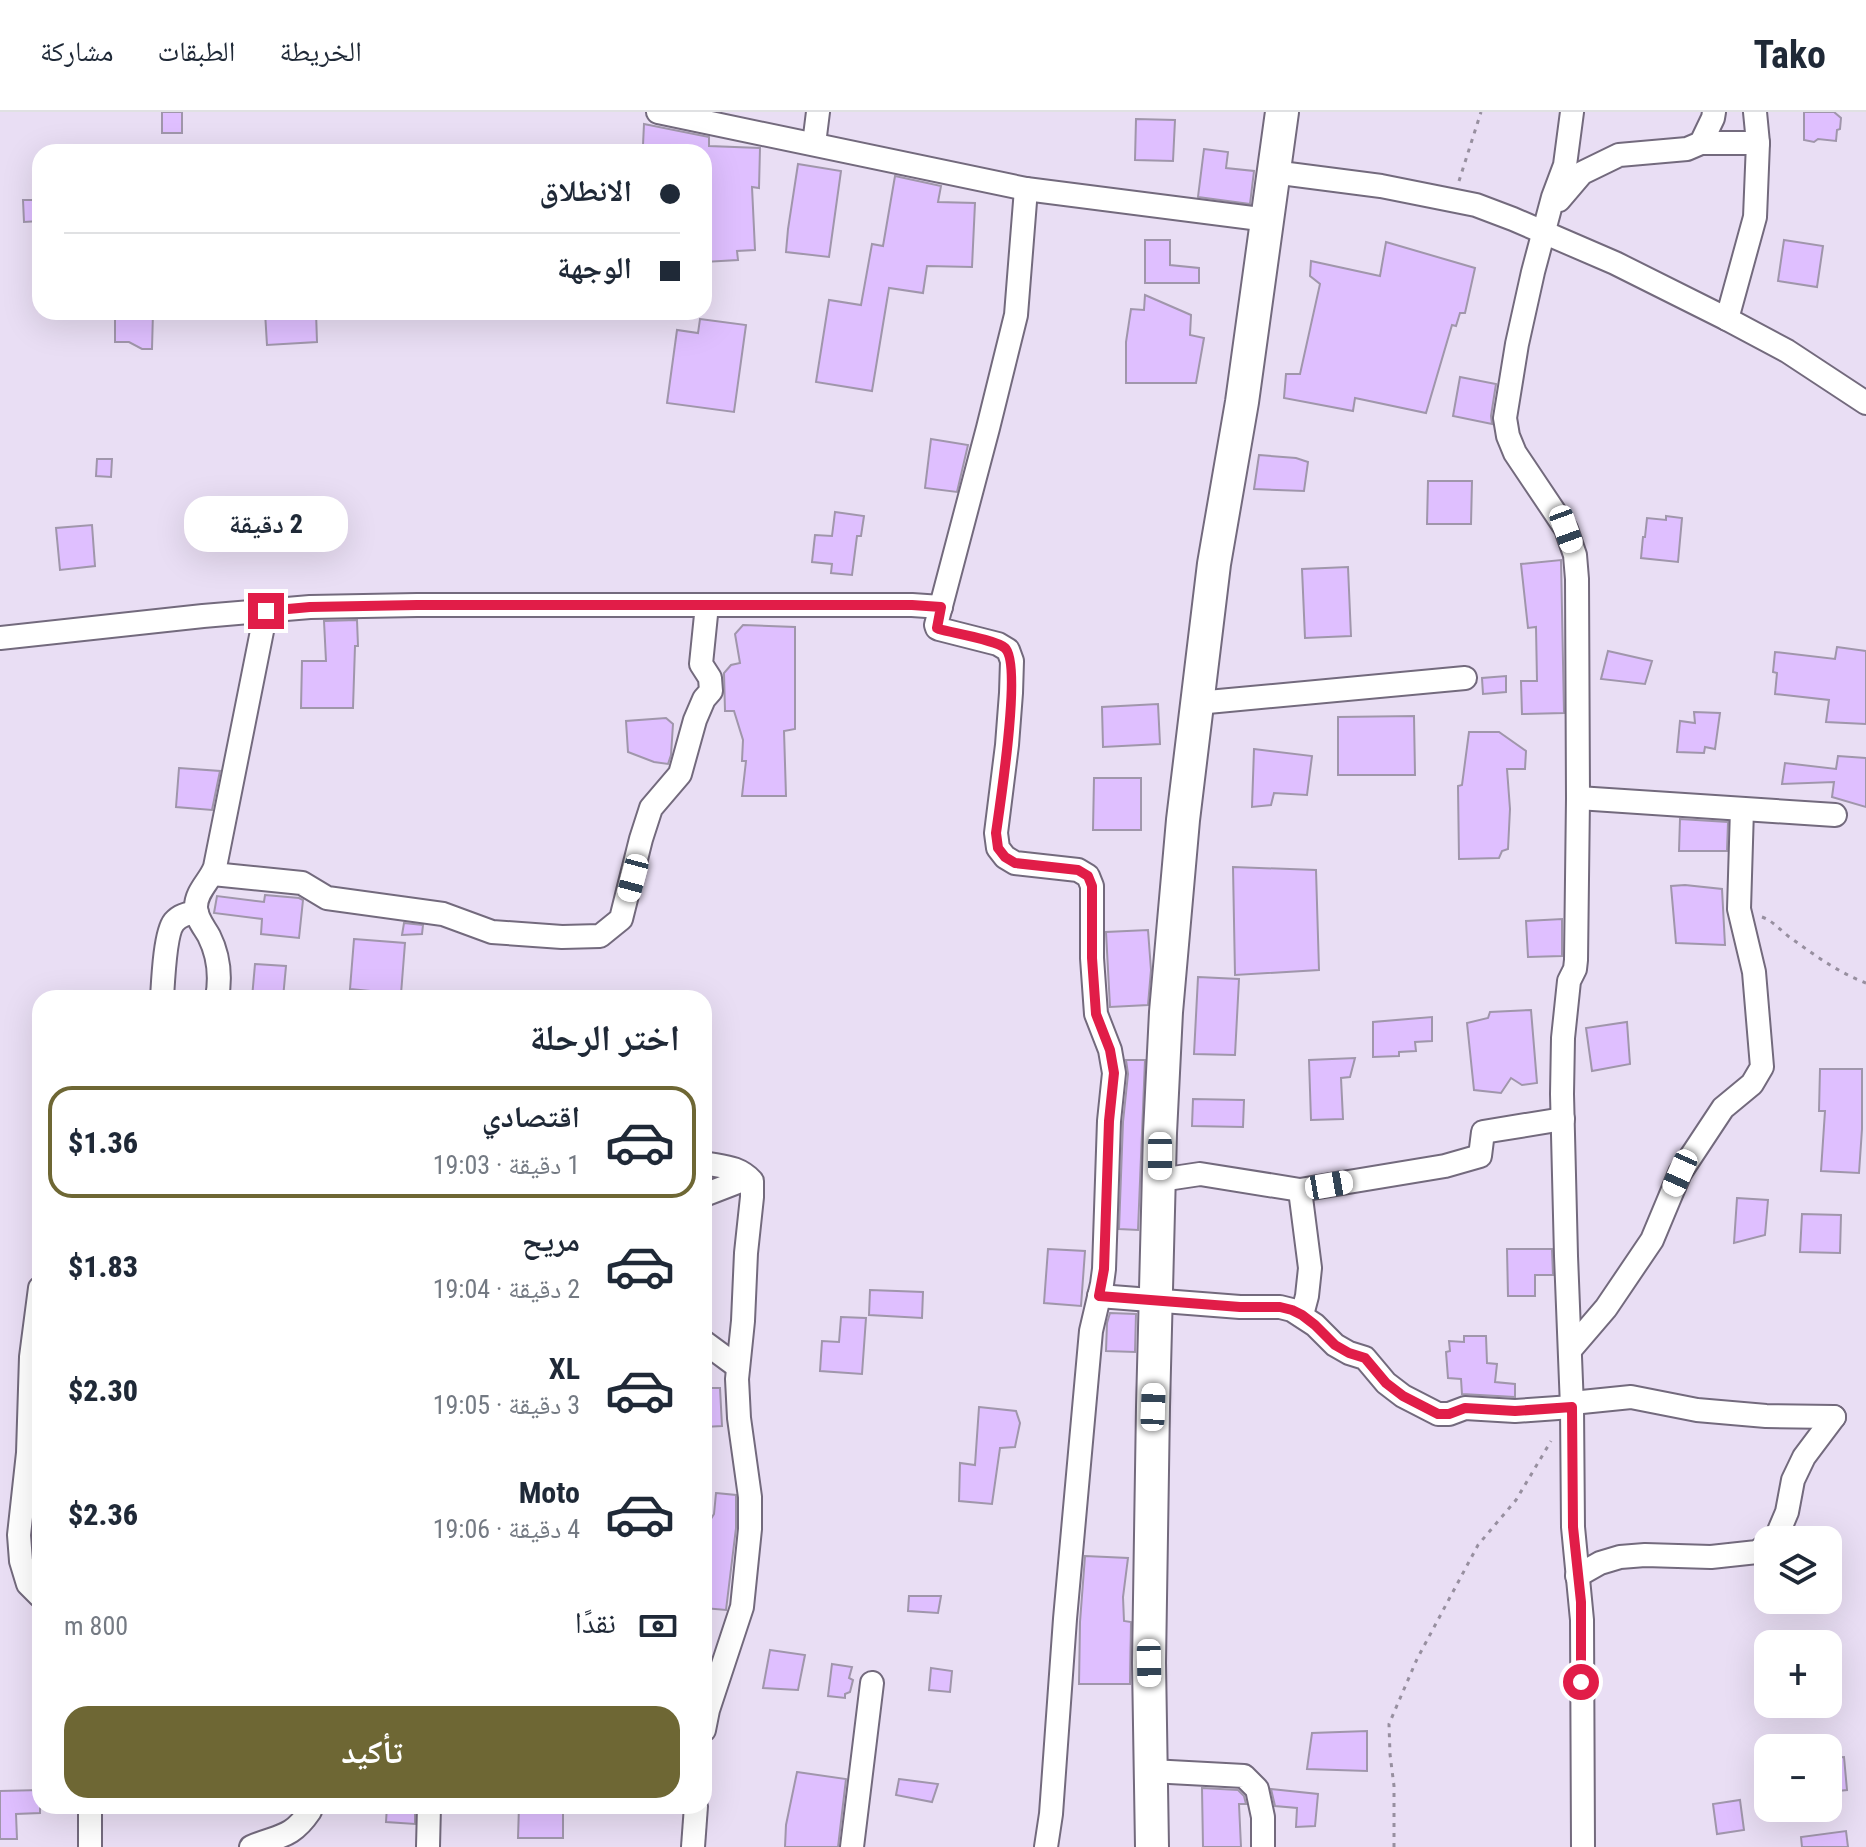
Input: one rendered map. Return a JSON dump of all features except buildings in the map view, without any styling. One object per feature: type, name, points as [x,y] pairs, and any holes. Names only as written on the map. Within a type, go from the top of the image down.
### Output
[{"type":"street","points":[[658,112],[1026,189],[1268,220]]},
{"type":"street","points":[[814,144],[818,112]]},
{"type":"street","points":[[1152,1847],[1149,1663],[1160,1133],[1166,1012],[1183,820],[1214,564],[1242,402],[1282,112]]},
{"type":"street","points":[[1572,112],[1565,165],[1533,272],[1505,418],[1515,453],[1566,529],[1575,555],[1578,643],[1576,960],[1569,981],[1563,1038],[1563,1119],[1573,1527],[1582,1620],[1583,1847]]},
{"type":"street","points":[[1701,143],[1714,112]]},
{"type":"street","points":[[1727,319],[1755,217],[1758,143],[1755,112]]},
{"type":"street","points":[[1546,222],[1582,173],[1619,155],[1687,149],[1701,143],[1758,143]]},
{"type":"street","points":[[1273,172],[1350,181],[1546,222],[1615,263],[1787,351],[1866,403]]},
{"type":"street","points":[[1026,189],[1016,315],[937,628],[998,644],[1008,650],[1012,661],[1007,745],[996,833],[998,848],[1015,863],[1078,870],[1088,876],[1092,886],[1096,1014],[1110,1050],[1114,1073],[1109,1121],[1104,1269],[1091,1331],[1046,1847]]},
{"type":"street","points":[[213,874],[302,883],[327,898],[443,914],[492,932],[562,937],[600,936],[621,919],[651,808],[680,774],[695,720],[711,691],[710,678],[701,664],[707,605]]},
{"type":"street","points":[[0,638],[310,607],[941,607]]},
{"type":"street","points":[[218,990],[219,967],[215,950],[197,913],[197,900],[213,874],[266,611]]},
{"type":"street","points":[[1197,703],[1465,678]]},
{"type":"street","points":[[1578,798],[1835,815]]},
{"type":"street","points":[[1570,1350],[1606,1308],[1652,1240],[1680,1173],[1723,1108],[1752,1084],[1762,1067],[1754,972],[1739,909],[1742,809]]},
{"type":"street","points":[[163,990],[171,927],[187,913],[197,913]]},
{"type":"street","points":[[1160,1180],[1200,1174],[1300,1190],[1445,1166],[1480,1156],[1483,1132],[1563,1119]]},
{"type":"street","points":[[712,1164],[744,1173],[752,1181],[738,1367],[739,1418],[747,1468],[750,1529],[742,1607],[712,1698]]},
{"type":"street","points":[[712,1192],[748,1178]]},
{"type":"street","points":[[1300,1190],[1310,1268],[1302,1315]]},
{"type":"street","points":[[1099,1296],[1240,1307],[1280,1307],[1302,1315],[1335,1345],[1365,1358],[1386,1383],[1403,1396],[1438,1414],[1465,1408],[1515,1411],[1631,1397],[1711,1411],[1834,1417],[1804,1457],[1793,1480],[1781,1526]]},
{"type":"street","points":[[712,1348],[738,1367]]},
{"type":"street","points":[[32,1349],[28,1453],[19,1535],[21,1561],[32,1588]]},
{"type":"street","points":[[1577,1576],[1600,1563],[1620,1557],[1711,1557],[1754,1552]]},
{"type":"street","points":[[852,1847],[872,1683]]},
{"type":"street","points":[[1151,1771],[1244,1776],[1257,1789],[1263,1817],[1263,1847]]},
{"type":"street","points":[[90,1814],[90,1847]]},
{"type":"street","points":[[251,1847],[289,1834],[308,1814]]},
{"type":"street","points":[[428,1847],[429,1814]]},
{"type":"street","points":[[693,1847],[695,1814]]},
{"type":"path","points":[[1453,201],[1481,112]]},
{"type":"path","points":[[1739,909],[1771,921],[1831,967],[1866,983]]},
{"type":"path","points":[[1394,1847],[1394,1786],[1389,1724],[1417,1659],[1478,1545],[1516,1500],[1572,1405]]},
{"type":"route","points":[[266,611],[417,605],[912,605],[941,607],[937,628],[998,644],[1008,650],[1012,661],[1011,693],[996,833],[998,848],[1015,863],[1078,870],[1088,876],[1092,886],[1096,1014],[1110,1050],[1114,1073],[1109,1121],[1104,1269],[1099,1296],[1292,1310],[1315,1325],[1335,1345],[1365,1358],[1386,1383],[1403,1396],[1438,1414],[1465,1408],[1515,1411],[1572,1407],[1574,1550],[1582,1620],[1581,1682]]}]
